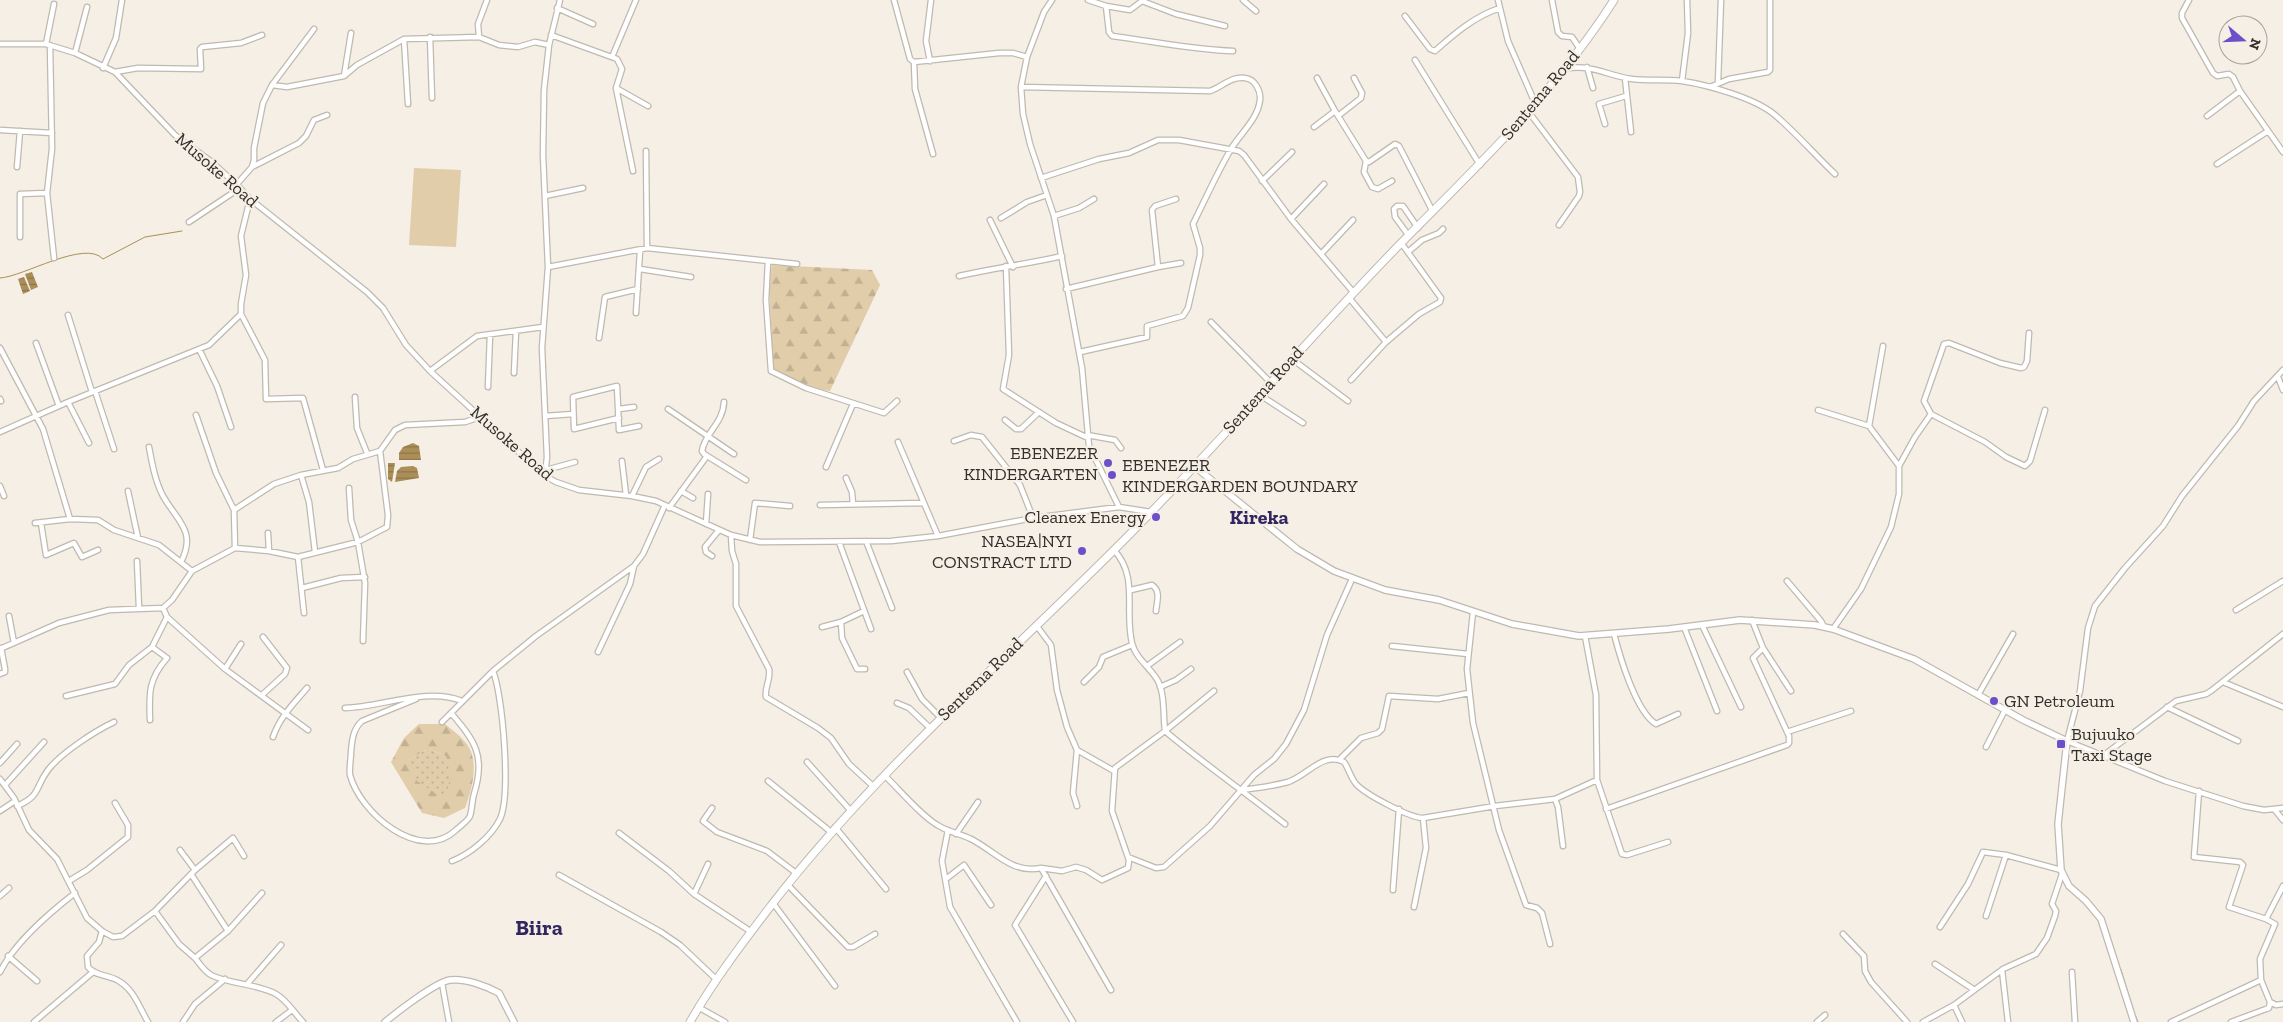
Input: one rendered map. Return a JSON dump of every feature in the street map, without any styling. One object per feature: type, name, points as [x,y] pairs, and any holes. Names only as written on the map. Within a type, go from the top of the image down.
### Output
[{"type":"main road","name":"Sentema Road","points":[[690,1022],[698,1007],[750,931],[833,830],[940,717],[1151,512],[1292,359],[1409,236],[1480,165],[1564,69],[1614,0]]},
{"type":"street","points":[[103,68],[116,38],[122,0]]},
{"type":"street","points":[[479,37],[478,24],[487,0]]},
{"type":"street","points":[[545,473],[548,457],[542,370],[548,266],[543,105],[549,45],[560,0]]},
{"type":"street","points":[[612,57],[636,0]]},
{"type":"street","points":[[894,0],[910,59],[914,62],[930,62],[999,52],[1027,57]]},
{"type":"street","points":[[930,62],[926,41],[931,0]]},
{"type":"street","points":[[1052,0],[1044,12],[1027,57],[1021,87],[1023,114],[1054,216],[1062,256],[1066,289],[1080,352],[1085,388],[1087,437],[1092,454],[1119,507]]},
{"type":"street","points":[[1088,0],[1106,6],[1130,10],[1142,1],[1176,14],[1225,26]]},
{"type":"street","points":[[1243,0],[1256,11]]},
{"type":"street","points":[[1498,0],[1508,41],[1536,103]]},
{"type":"street","points":[[1552,0],[1558,32],[1562,36],[1572,37],[1580,49]]},
{"type":"street","points":[[1682,81],[1688,33],[1687,0]]},
{"type":"street","points":[[1718,82],[1721,0]]},
{"type":"street","points":[[1710,87],[1718,82],[1770,70],[1768,37],[1770,0]]},
{"type":"street","points":[[2189,0],[2182,15],[2183,20],[2214,75],[2231,75],[2283,152]]},
{"type":"street","points":[[54,4],[48,45],[52,149],[47,193],[54,258]]},
{"type":"street","points":[[1106,6],[1109,32],[1112,36],[1174,44],[1200,50],[1233,51]]},
{"type":"street","points":[[75,53],[86,7]]},
{"type":"street","points":[[557,8],[594,24]]},
{"type":"street","points":[[1405,16],[1432,52],[1481,17],[1500,8]]},
{"type":"street","points":[[189,222],[239,186],[252,168],[263,103],[272,85],[314,29]]},
{"type":"street","points":[[344,76],[351,33]]},
{"type":"street","points":[[115,72],[138,68],[201,69],[200,49],[202,47],[240,43],[262,35]]},
{"type":"street","points":[[551,35],[612,57],[621,63],[622,69],[616,88],[633,171]]},
{"type":"street","points":[[430,37],[432,98]]},
{"type":"street","points":[[272,85],[287,87],[344,76],[357,65],[404,39],[479,37],[499,45],[518,46],[535,42],[549,45]]},
{"type":"street","points":[[404,39],[408,104]]},
{"type":"street","name":"Musoke Road","points":[[0,44],[48,45],[75,53],[103,68],[115,72],[175,135],[212,162],[239,186],[250,199],[367,292],[383,308],[406,345],[430,371],[556,482],[579,490],[632,496],[667,507],[731,535],[760,542],[839,542],[938,536],[1033,518],[1119,507],[1151,512]]},
{"type":"street","points":[[1415,60],[1480,165]]},
{"type":"street","points":[[914,62],[915,89],[933,154]]},
{"type":"street","points":[[1564,69],[1578,66],[1625,78],[1682,81],[1710,87],[1762,106],[1774,114],[1835,174]]},
{"type":"street","points":[[1587,67],[1593,88]]},
{"type":"street","points":[[1021,87],[1210,91],[1232,79],[1247,78],[1254,82],[1260,93],[1259,106],[1254,118],[1231,149],[1193,224],[1200,248],[1200,255],[1188,308],[1183,316],[1147,326],[1146,337],[1080,352]]},
{"type":"street","points":[[1317,78],[1336,114],[1366,161],[1364,172],[1372,187],[1378,189],[1392,181]]},
{"type":"street","points":[[1314,127],[1361,98],[1362,93],[1354,78]]},
{"type":"street","points":[[1625,78],[1631,132]]},
{"type":"street","points":[[616,88],[648,106]]},
{"type":"street","points":[[2208,116],[2240,90]]},
{"type":"street","points":[[1604,124],[1599,103],[1626,96]]},
{"type":"street","points":[[1528,112],[1578,178],[1579,196],[1559,225]]},
{"type":"street","points":[[252,168],[299,144],[306,136],[314,120],[327,115]]},
{"type":"street","points":[[0,130],[52,133]]},
{"type":"street","points":[[17,167],[20,131]]},
{"type":"street","points":[[2218,164],[2268,131]]},
{"type":"street","points":[[1041,178],[1099,159],[1129,153],[1158,140],[1179,140],[1231,149],[1244,155],[1386,342]]},
{"type":"street","points":[[1366,161],[1369,162],[1395,144],[1399,146],[1433,212]]},
{"type":"street","points":[[646,151],[647,248]]},
{"type":"street","points":[[1262,181],[1292,152]]},
{"type":"street","points":[[1291,219],[1324,184]]},
{"type":"street","points":[[545,196],[583,188]]},
{"type":"street","points":[[20,237],[20,194],[47,193]]},
{"type":"street","points":[[1000,218],[1027,202],[1047,195]]},
{"type":"street","points":[[1158,267],[1152,210],[1155,206],[1176,198]]},
{"type":"street","points":[[250,199],[242,236],[246,275],[240,304],[241,314],[266,360],[266,399],[297,396],[303,398],[323,470]]},
{"type":"street","points":[[1054,216],[1079,208],[1094,199]]},
{"type":"street","points":[[1409,236],[1394,217],[1394,209],[1397,206],[1403,206],[1418,228]]},
{"type":"street","points":[[990,220],[1013,267]]},
{"type":"street","points":[[1321,254],[1353,220]]},
{"type":"street","points":[[1408,252],[1422,240],[1439,233],[1443,229]]},
{"type":"street","points":[[1351,380],[1386,342],[1419,314],[1440,302],[1441,298],[1402,244]]},
{"type":"street","points":[[548,266],[640,251],[647,248],[797,264]]},
{"type":"street","points":[[636,313],[640,251]]},
{"type":"street","points":[[959,276],[1062,256]]},
{"type":"street","points":[[768,262],[766,300],[771,371],[806,388],[884,413],[897,401]]},
{"type":"street","points":[[1066,289],[1181,263]]},
{"type":"street","points":[[1006,266],[1009,346],[1003,389],[1039,412],[1087,437],[1115,440],[1121,448]]},
{"type":"street","points":[[640,269],[691,277]]},
{"type":"street","points":[[599,338],[605,297],[638,289]]},
{"type":"street","points":[[0,432],[68,402],[199,349],[215,340],[241,314]]},
{"type":"street","points":[[68,315],[114,449]]},
{"type":"street","points":[[1211,322],[1271,383]]},
{"type":"street","points":[[430,371],[477,336],[543,327]]},
{"type":"street","points":[[514,373],[516,331]]},
{"type":"street","points":[[2028,333],[2027,361],[2024,367],[2021,368],[2000,363],[1949,343],[1944,344],[1924,402],[1931,414],[1985,442],[2006,458],[2026,466],[2030,461],[2045,410]]},
{"type":"street","points":[[488,387],[490,334]]},
{"type":"street","points":[[36,343],[59,406]]},
{"type":"street","points":[[1869,426],[1883,346]]},
{"type":"street","points":[[0,348],[2,356],[37,416],[70,519]]},
{"type":"street","points":[[199,349],[216,386],[231,427]]},
{"type":"street","points":[[1292,359],[1348,401]]},
{"type":"street","points":[[1924,1022],[1954,1005],[2002,970],[2036,954],[2042,948],[2056,911],[2052,904],[2061,872],[2058,824],[2066,741],[2080,691],[2088,628],[2095,606],[2124,568],[2163,526],[2182,496],[2238,426],[2254,401],[2283,370]]},
{"type":"street","points":[[2278,377],[2283,390]]},
{"type":"street","points":[[619,418],[574,429],[572,397],[617,386],[619,409],[619,418],[619,430],[639,426]]},
{"type":"street","points":[[1260,395],[1303,423]]},
{"type":"street","points":[[355,397],[357,428],[367,453]]},
{"type":"street","points":[[68,402],[89,444]]},
{"type":"street","points":[[724,402],[721,418],[702,448],[707,456],[746,480]]},
{"type":"street","points":[[826,467],[853,404]]},
{"type":"street","points":[[619,409],[634,407]]},
{"type":"street","points":[[668,409],[734,454]]},
{"type":"street","points":[[1818,410],[1869,426],[1899,466]]},
{"type":"street","points":[[1005,420],[1016,429],[1021,429],[1039,412]]},
{"type":"street","points":[[545,416],[573,414]]},
{"type":"street","points":[[1833,629],[1861,588],[1891,527],[1899,494],[1899,466],[1915,437],[1931,414]]},
{"type":"street","points":[[196,415],[216,473],[234,510],[235,548]]},
{"type":"street","points":[[234,510],[274,484],[301,475],[338,468],[367,453],[380,450],[396,430],[405,425],[465,422],[480,417]]},
{"type":"street","points":[[954,441],[971,435],[982,437],[1020,486],[1033,518]]},
{"type":"street","points":[[898,442],[938,536]]},
{"type":"street","points":[[149,447],[163,495],[181,521],[188,540],[187,551],[181,562]]},
{"type":"street","points":[[0,674],[3,674],[5,670],[1,648],[59,623],[109,610],[163,608],[172,600],[192,571],[235,548],[269,551],[298,557],[358,542],[387,527],[388,515],[380,450]]},
{"type":"street","points":[[442,722],[493,671],[536,636],[634,566],[643,554],[667,507],[707,456]]},
{"type":"street","points":[[632,496],[646,467],[659,459]]},
{"type":"street","points":[[622,461],[626,495]]},
{"type":"street","points":[[545,473],[575,462]]},
{"type":"street","points":[[1194,466],[1297,549],[1352,579],[1397,593],[1440,600],[1512,624],[1573,636],[1614,634],[1752,620],[1801,623],[1833,629],[1914,659],[2005,710],[2066,741],[2165,781],[2199,790],[2243,806],[2264,810],[2283,808]]},
{"type":"street","points":[[301,475],[309,502],[316,552]]},
{"type":"street","points":[[846,478],[852,492],[853,504]]},
{"type":"street","points":[[0,486],[4,496]]},
{"type":"street","points":[[349,488],[351,520],[358,542],[365,578],[364,641]]},
{"type":"street","points":[[128,491],[138,538]]},
{"type":"street","points":[[681,491],[693,498]]},
{"type":"street","points":[[706,524],[708,494]]},
{"type":"street","points":[[820,505],[923,503]]},
{"type":"street","points":[[750,540],[755,504],[790,506]]},
{"type":"street","points":[[35,523],[70,519],[98,520],[114,530],[159,545],[192,571]]},
{"type":"street","points":[[41,523],[46,555],[74,543],[82,557],[98,550]]},
{"type":"street","points":[[712,556],[706,552],[705,547],[718,530]]},
{"type":"street","points":[[268,533],[269,551]]},
{"type":"street","points":[[731,535],[731,546],[736,564],[736,606],[769,669],[770,679],[765,692],[766,697],[818,728],[830,738],[849,764],[874,787]]},
{"type":"street","points":[[866,541],[892,608]]},
{"type":"street","points":[[839,542],[871,629]]},
{"type":"street","points":[[1114,550],[1122,559],[1131,590],[1129,623],[1132,645],[1160,687],[1165,731],[1219,775],[1242,790],[1285,824]]},
{"type":"street","points":[[298,557],[304,613]]},
{"type":"street","points":[[137,561],[139,608]]},
{"type":"street","points":[[598,652],[630,584],[634,566]]},
{"type":"street","points":[[302,588],[341,578],[365,578]]},
{"type":"street","points":[[1128,857],[1160,869],[1210,826],[1254,776],[1282,750],[1302,715],[1327,635],[1352,579]]},
{"type":"street","points":[[1787,581],[1821,620],[1824,627]]},
{"type":"street","points":[[2236,610],[2283,581]]},
{"type":"street","points":[[1131,590],[1152,585],[1156,588],[1158,591],[1156,611]]},
{"type":"street","points":[[163,608],[167,617],[226,669],[308,730]]},
{"type":"street","points":[[822,627],[841,622],[864,611]]},
{"type":"street","points":[[1473,612],[1468,654],[1469,692],[1473,723],[1495,806],[1499,830],[1526,906],[1537,908],[1542,914],[1550,944]]},
{"type":"street","points":[[9,616],[14,643]]},
{"type":"street","points":[[66,696],[112,686],[129,665],[152,647],[167,617]]},
{"type":"street","points":[[1752,620],[1763,648],[1790,691]]},
{"type":"street","points":[[841,622],[842,638],[857,669],[865,669]]},
{"type":"street","points":[[1036,625],[1051,645],[1057,690],[1067,727],[1077,750],[1073,793],[1078,806]]},
{"type":"street","points":[[1702,625],[1741,707]]},
{"type":"street","points":[[1684,627],[1717,711]]},
{"type":"street","points":[[1614,634],[1623,666],[1637,699],[1651,721],[1656,724],[1678,714]]},
{"type":"street","points":[[1978,695],[2013,634]]},
{"type":"street","points":[[2104,755],[2180,699],[2206,694],[2283,634]]},
{"type":"street","points":[[1585,636],[1596,695],[1597,780],[1622,854],[1625,855],[1668,842]]},
{"type":"street","points":[[262,696],[285,674],[287,668],[263,637]]},
{"type":"street","points":[[1147,666],[1180,642]]},
{"type":"street","points":[[226,669],[241,644]]},
{"type":"street","points":[[1084,682],[1099,667],[1103,657],[1132,645]]},
{"type":"street","points":[[1392,646],[1468,654]]},
{"type":"street","points":[[150,720],[149,698],[153,677],[167,658],[152,647]]},
{"type":"street","points":[[1606,808],[1787,746],[1790,740],[1787,732],[1753,658],[1763,648]]},
{"type":"street","points":[[1160,687],[1176,680],[1191,669]]},
{"type":"street","points":[[452,861],[472,851],[498,824],[503,807],[505,776],[500,696],[493,671]]},
{"type":"street","points":[[907,672],[922,699],[940,717]]},
{"type":"street","points":[[2223,682],[2283,707]]},
{"type":"street","points":[[273,737],[284,713],[307,688]]},
{"type":"street","points":[[885,776],[938,826],[971,840],[1011,864],[1027,868],[1062,871],[1076,867],[1086,870],[1102,880],[1128,868],[1128,857],[1112,811],[1114,771],[1117,765],[1165,731],[1214,691]]},
{"type":"street","points":[[1242,790],[1267,787],[1290,781],[1322,761],[1340,759],[1361,738],[1378,733],[1382,729],[1389,696],[1438,699],[1469,692]]},
{"type":"street","points":[[345,708],[444,696],[462,701]]},
{"type":"street","points":[[416,699],[362,721],[354,732],[352,740],[350,771],[357,791],[373,813],[400,835],[430,841],[443,840],[470,817],[476,788],[479,755],[472,737],[451,713]]},
{"type":"street","points":[[897,703],[908,708],[930,728]]},
{"type":"street","points":[[2167,707],[2238,741]]},
{"type":"street","points":[[1986,747],[2005,710]]},
{"type":"street","points":[[1787,732],[1851,711]]},
{"type":"street","points":[[0,811],[16,803],[33,798],[53,765],[97,730],[114,722]]},
{"type":"street","points":[[6,784],[44,742]]},
{"type":"street","points":[[0,763],[17,744]]},
{"type":"street","points":[[1077,750],[1114,771]]},
{"type":"street","points":[[1340,759],[1347,766],[1357,786],[1412,816],[1423,818],[1495,806],[1555,800],[1597,780]]},
{"type":"street","points":[[807,762],[851,811]]},
{"type":"street","points":[[0,779],[6,784],[29,830],[52,853],[69,881],[87,918],[94,926],[113,937],[119,937],[156,911],[193,872],[233,838],[244,856]]},
{"type":"street","points":[[768,780],[833,830],[886,889]]},
{"type":"street","points":[[2199,790],[2194,857],[2242,863],[2243,869],[2229,907],[2274,922],[2275,928],[2262,952],[2261,980],[2270,1002],[2269,1008],[2231,1022]]},
{"type":"street","points":[[1555,800],[1563,846]]},
{"type":"street","points":[[956,834],[978,802]]},
{"type":"street","points":[[69,881],[87,870],[128,837],[128,825],[115,803]]},
{"type":"street","points":[[712,808],[703,820],[717,832],[738,838],[767,851],[796,873]]},
{"type":"street","points":[[1393,890],[1399,809]]},
{"type":"street","points":[[2275,810],[2283,820]]},
{"type":"street","points":[[1414,908],[1426,848],[1423,818]]},
{"type":"street","points":[[948,830],[942,856],[952,913],[1017,1022]]},
{"type":"street","points":[[619,833],[669,871],[694,894],[750,931]]},
{"type":"street","points":[[180,850],[228,931]]},
{"type":"street","points":[[1940,926],[1968,884],[1982,852],[2006,855],[2061,872],[2070,886],[2101,919],[2134,1022]]},
{"type":"street","points":[[1986,916],[2006,855]]},
{"type":"street","points":[[694,894],[708,864]]},
{"type":"street","points":[[946,879],[964,865],[991,905]]},
{"type":"street","points":[[1041,868],[1111,990]]},
{"type":"street","points":[[559,874],[661,932],[680,945],[717,980]]},
{"type":"street","points":[[1046,876],[1015,925],[1073,1022]]},
{"type":"street","points":[[787,884],[848,947],[852,947],[875,934]]},
{"type":"street","points":[[2266,919],[2283,886]]},
{"type":"street","points":[[0,896],[9,888]]},
{"type":"street","points":[[0,972],[8,956],[75,893]]},
{"type":"street","points":[[195,958],[228,931],[262,893]]},
{"type":"street","points":[[773,903],[835,986]]},
{"type":"street","points":[[156,911],[179,944],[209,974],[248,983],[276,994],[284,999],[303,1022]]},
{"type":"street","points":[[102,931],[99,942],[86,960],[88,967],[93,972],[120,982],[137,1000],[148,1022]]},
{"type":"street","points":[[1843,934],[1864,956],[1865,971],[1871,982],[1907,1022]]},
{"type":"street","points":[[248,983],[282,945]]},
{"type":"street","points":[[8,956],[37,981]]},
{"type":"street","points":[[1935,964],[1973,990]]},
{"type":"street","points":[[2002,970],[2008,1022]]},
{"type":"street","points":[[34,1022],[93,972]]},
{"type":"street","points":[[2072,972],[2075,1022]]},
{"type":"street","points":[[183,1022],[195,1004],[225,979]]},
{"type":"street","points":[[385,1022],[442,983],[458,980],[499,993],[514,1022]]},
{"type":"street","points":[[2171,1022],[2261,980]]},
{"type":"street","points":[[442,983],[449,1022]]},
{"type":"street","points":[[2270,1002],[2276,1005],[2283,1004]]},
{"type":"street","points":[[1954,1005],[1962,1022]]},
{"type":"street","points":[[698,1007],[725,1022]]},
{"type":"street","points":[[276,1022],[292,1010]]},
{"type":"street","points":[[1817,1022],[1825,1015]]},
{"type":"green space","points":[[414,168],[461,170],[456,247],[409,245]]},
{"type":"green space","points":[[772,265],[872,270],[880,285],[830,391],[800,383],[773,369],[769,283]]},
{"type":"green space","points":[[419,724],[445,724],[464,740],[470,750],[474,766],[472,784],[465,808],[444,818],[422,813],[391,762],[404,738]],"holes":[[[428,748],[447,757],[410,760]]]},
{"type":"green space","points":[[428,748],[447,757],[450,777],[447,793],[441,797],[417,781],[410,760]]},
{"type":"shaded area","points":[[32,272],[38,287],[31,290],[25,274]]},
{"type":"shaded area","points":[[24,277],[30,291],[23,294],[18,279]]},
{"type":"shaded area","points":[[413,443],[419,446],[421,460],[399,460],[399,453],[403,447]]},
{"type":"shaded area","points":[[388,463],[395,463],[392,482],[388,479]]},
{"type":"shaded area","points":[[413,466],[417,468],[419,478],[395,482],[397,471],[401,467]]},
{"type":"waterway","points":[[0,278],[83,253],[94,254],[103,259],[145,237],[182,231]]},
{"type":"waterway","points":[[2121,970],[2132,1006]]},
{"type":"waterway","points":[[2133,1010],[2138,1022]]},
{"type":"place","name":"EBENEZER KINDERGARTEN","points":[[1108,463]]},
{"type":"place","name":"EBENEZER KINDERGARDEN BOUNDARY","points":[[1112,475]]},
{"type":"place","name":"Cleanex Energy","points":[[1156,517]]},
{"type":"place","name":"NASEA|NYI CONSTRACT LTD","points":[[1082,551]]},
{"type":"place","name":"GN Petroleum","points":[[1994,701]]},
{"type":"place","name":"Bujuuko Taxi Stage","points":[[2061,744]]},
{"type":"district","name":"Kireka","points":[[1259,517]]},
{"type":"district","name":"Biira","points":[[539,927]]}]
